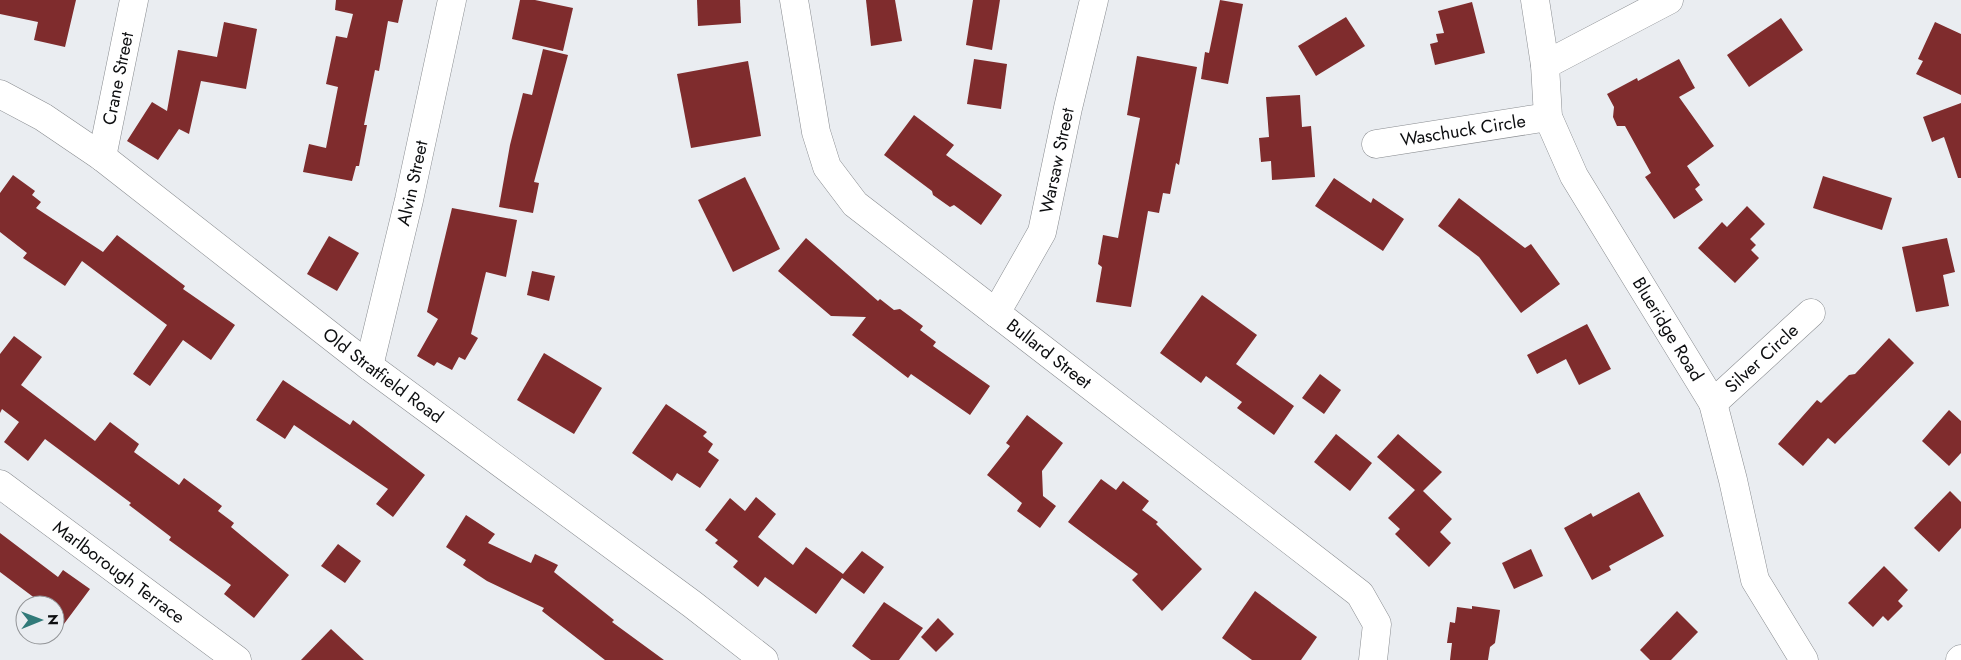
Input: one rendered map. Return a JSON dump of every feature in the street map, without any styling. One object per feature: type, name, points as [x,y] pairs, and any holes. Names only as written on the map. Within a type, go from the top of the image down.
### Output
[{"type":"street","name":"Crane Street","points":[[102,157],[134,0]]},
{"type":"street","name":"Alvin Street","points":[[369,366],[409,200],[452,0]]},
{"type":"street","name":"Bullard Street","points":[[794,0],[816,132],[827,167],[855,204],[1360,594],[1377,624],[1373,660]]},
{"type":"street","name":"Warsaw Street","points":[[996,313],[1042,232],[1068,108],[1094,0]]},
{"type":"street","name":"Blueridge Road","points":[[1535,0],[1545,65],[1548,117],[1574,176],[1712,403],[1733,480],[1755,580],[1804,660]]},
{"type":"street","points":[[1545,65],[1670,0]]},
{"type":"street","name":"Old Stratfield Road","points":[[0,94],[43,117],[102,157],[369,366],[692,604],[764,660]]},
{"type":"street","name":"Waschuck Circle","points":[[1376,144],[1548,117]]},
{"type":"street","name":"Silver Circle","points":[[1712,403],[1811,313]]},
{"type":"street","name":"Marlborough Terrace","points":[[0,484],[237,660]]},
{"type":"building","points":[[0,0],[76,0],[65,47],[34,40],[38,22],[0,14]]},
{"type":"building","points":[[336,0],[403,0],[398,23],[388,21],[379,71],[375,70],[364,125],[367,125],[359,166],[356,166],[352,181],[303,172],[309,144],[326,148],[338,87],[326,84],[336,36],[347,38],[353,14],[335,10]]},
{"type":"building","points":[[520,0],[535,0],[573,8],[563,51],[512,39]]},
{"type":"building","points":[[697,0],[740,0],[741,23],[698,26]]},
{"type":"building","points":[[866,0],[895,0],[902,41],[871,46]]},
{"type":"building","points":[[973,0],[1000,0],[992,50],[966,45]]},
{"type":"building","points":[[1220,0],[1243,4],[1228,84],[1201,79],[1205,52],[1209,53]]},
{"type":"building","points":[[1472,2],[1485,53],[1435,65],[1430,44],[1438,42],[1436,34],[1444,33],[1438,11]]},
{"type":"building","points":[[1346,17],[1365,46],[1316,76],[1298,46]]},
{"type":"building","points":[[1781,18],[1803,50],[1749,87],[1727,55]]},
{"type":"building","points":[[224,22],[257,29],[246,89],[201,81],[189,134],[179,129],[158,160],[127,141],[152,102],[167,111],[178,50],[217,57]]},
{"type":"building","points":[[1935,22],[1961,34],[1961,95],[1916,74],[1923,61],[1918,59]]},
{"type":"building","points":[[543,49],[568,55],[534,182],[539,183],[533,213],[499,207],[510,145],[523,93],[532,95]]},
{"type":"building","points":[[1137,56],[1197,67],[1179,165],[1176,163],[1170,194],[1163,193],[1159,213],[1148,211],[1131,307],[1096,302],[1102,267],[1098,264],[1103,235],[1118,238],[1140,118],[1127,115]]},
{"type":"building","points":[[974,59],[1007,64],[1001,109],[967,104]]},
{"type":"building","points":[[1679,59],[1695,88],[1679,97],[1714,146],[1687,166],[1700,185],[1695,189],[1703,200],[1674,219],[1645,177],[1651,173],[1625,126],[1617,126],[1613,117],[1614,107],[1607,94],[1637,78],[1638,81]]},
{"type":"building","points":[[748,61],[761,136],[691,148],[677,74]]},
{"type":"building","points":[[1300,95],[1302,127],[1311,126],[1315,177],[1272,180],[1271,161],[1261,162],[1259,138],[1269,137],[1266,97]]},
{"type":"building","points":[[1961,103],[1961,178],[1958,178],[1944,137],[1932,142],[1923,117]]},
{"type":"building","points":[[914,115],[954,145],[946,155],[1002,195],[981,225],[954,205],[950,207],[933,195],[932,191],[884,155]]},
{"type":"building","points":[[13,175],[35,191],[32,195],[41,202],[36,208],[103,252],[117,235],[185,286],[183,289],[235,325],[211,360],[183,340],[150,386],[133,374],[167,325],[82,261],[65,286],[23,258],[27,253],[0,232],[0,193]]},
{"type":"building","points":[[1823,176],[1892,198],[1882,230],[1813,208]]},
{"type":"building","points":[[745,177],[780,249],[733,272],[698,200]]},
{"type":"building","points":[[1334,178],[1371,203],[1373,198],[1404,219],[1383,251],[1315,206]]},
{"type":"building","points":[[1459,198],[1525,248],[1531,244],[1560,284],[1521,313],[1479,257],[1438,226]]},
{"type":"building","points":[[1747,206],[1765,224],[1750,239],[1756,245],[1751,250],[1759,258],[1735,283],[1698,248],[1722,222],[1727,227]]},
{"type":"building","points":[[452,208],[517,220],[506,277],[486,272],[471,334],[478,338],[465,360],[459,357],[452,370],[437,362],[434,366],[417,356],[438,319],[427,312]]},
{"type":"building","points":[[329,236],[359,253],[337,291],[307,274]]},
{"type":"building","points":[[806,238],[878,301],[880,299],[894,310],[900,309],[923,326],[920,330],[936,342],[933,346],[990,386],[970,415],[911,374],[908,378],[852,335],[866,317],[831,316],[778,271]]},
{"type":"building","points":[[1947,238],[1955,272],[1943,275],[1949,306],[1916,312],[1902,247]]},
{"type":"building","points":[[532,271],[555,276],[549,301],[527,295]]},
{"type":"building","points":[[1202,295],[1257,335],[1236,364],[1294,406],[1274,435],[1237,408],[1242,402],[1206,376],[1201,383],[1160,353]]},
{"type":"building","points":[[1587,324],[1611,369],[1579,385],[1566,359],[1537,374],[1527,355]]},
{"type":"building","points":[[14,336],[42,357],[21,385],[95,441],[110,422],[139,444],[134,452],[179,485],[184,478],[222,506],[218,511],[234,523],[231,527],[289,575],[254,618],[224,594],[231,585],[169,540],[171,537],[129,505],[131,503],[45,439],[28,461],[4,442],[19,422],[2,409],[0,413],[0,354]]},
{"type":"building","points":[[1889,338],[1914,363],[1835,444],[1828,438],[1803,466],[1778,444],[1817,400],[1821,403],[1849,375],[1855,374]]},
{"type":"building","points":[[544,353],[602,388],[574,434],[517,400]]},
{"type":"building","points":[[1320,374],[1341,390],[1324,414],[1302,398]]},
{"type":"building","points":[[283,380],[350,425],[353,420],[425,475],[393,517],[376,504],[388,489],[294,425],[285,439],[256,420]]},
{"type":"building","points":[[666,404],[707,432],[703,436],[713,444],[708,452],[719,460],[700,488],[677,473],[672,481],[632,453]]},
{"type":"building","points":[[1949,410],[1961,421],[1961,453],[1949,466],[1922,441]]},
{"type":"building","points":[[1027,415],[1063,443],[1042,471],[1043,496],[1056,506],[1040,528],[1017,511],[1022,503],[987,475],[1010,446],[1006,443]]},
{"type":"building","points":[[1336,434],[1372,463],[1350,491],[1314,462]]},
{"type":"building","points":[[1398,434],[1442,472],[1423,491],[1452,519],[1440,532],[1451,543],[1429,567],[1395,534],[1400,529],[1388,518],[1415,490],[1377,457]]},
{"type":"building","points":[[1101,479],[1116,490],[1123,481],[1149,501],[1142,510],[1158,522],[1156,524],[1202,569],[1162,611],[1132,580],[1138,574],[1068,522]]},
{"type":"building","points":[[1950,491],[1961,502],[1961,528],[1939,552],[1914,528]]},
{"type":"building","points":[[1639,492],[1664,536],[1609,566],[1611,570],[1592,580],[1564,528],[1591,513],[1593,517]]},
{"type":"building","points":[[756,497],[776,514],[758,537],[793,565],[806,547],[843,574],[862,551],[884,567],[864,594],[842,578],[816,614],[765,577],[758,587],[733,567],[738,561],[715,543],[718,540],[705,530],[730,498],[745,511]]},
{"type":"building","points":[[466,515],[495,534],[488,543],[531,563],[535,554],[558,565],[554,572],[614,620],[612,622],[664,660],[605,660],[542,611],[544,608],[487,581],[463,565],[466,560],[446,547]]},
{"type":"building","points":[[0,533],[58,577],[63,570],[90,589],[65,623],[65,595],[31,595],[0,572]]},
{"type":"building","points":[[338,544],[361,561],[345,583],[321,566]]},
{"type":"building","points":[[1531,549],[1543,576],[1514,589],[1502,563]]},
{"type":"building","points":[[1884,566],[1908,590],[1898,601],[1903,606],[1888,621],[1883,616],[1873,627],[1848,603]]},
{"type":"building","points":[[1255,591],[1317,637],[1301,660],[1252,660],[1222,638]]},
{"type":"building","points":[[884,602],[923,628],[899,660],[871,660],[852,646]]},
{"type":"building","points":[[1472,606],[1500,610],[1495,643],[1490,647],[1488,660],[1450,660],[1452,643],[1447,643],[1450,622],[1455,623],[1457,607],[1472,609]]},
{"type":"building","points":[[1677,611],[1698,632],[1671,660],[1650,660],[1640,650]]},
{"type":"building","points":[[938,618],[954,634],[936,652],[921,637]]},
{"type":"building","points":[[331,629],[364,660],[301,660]]}]
